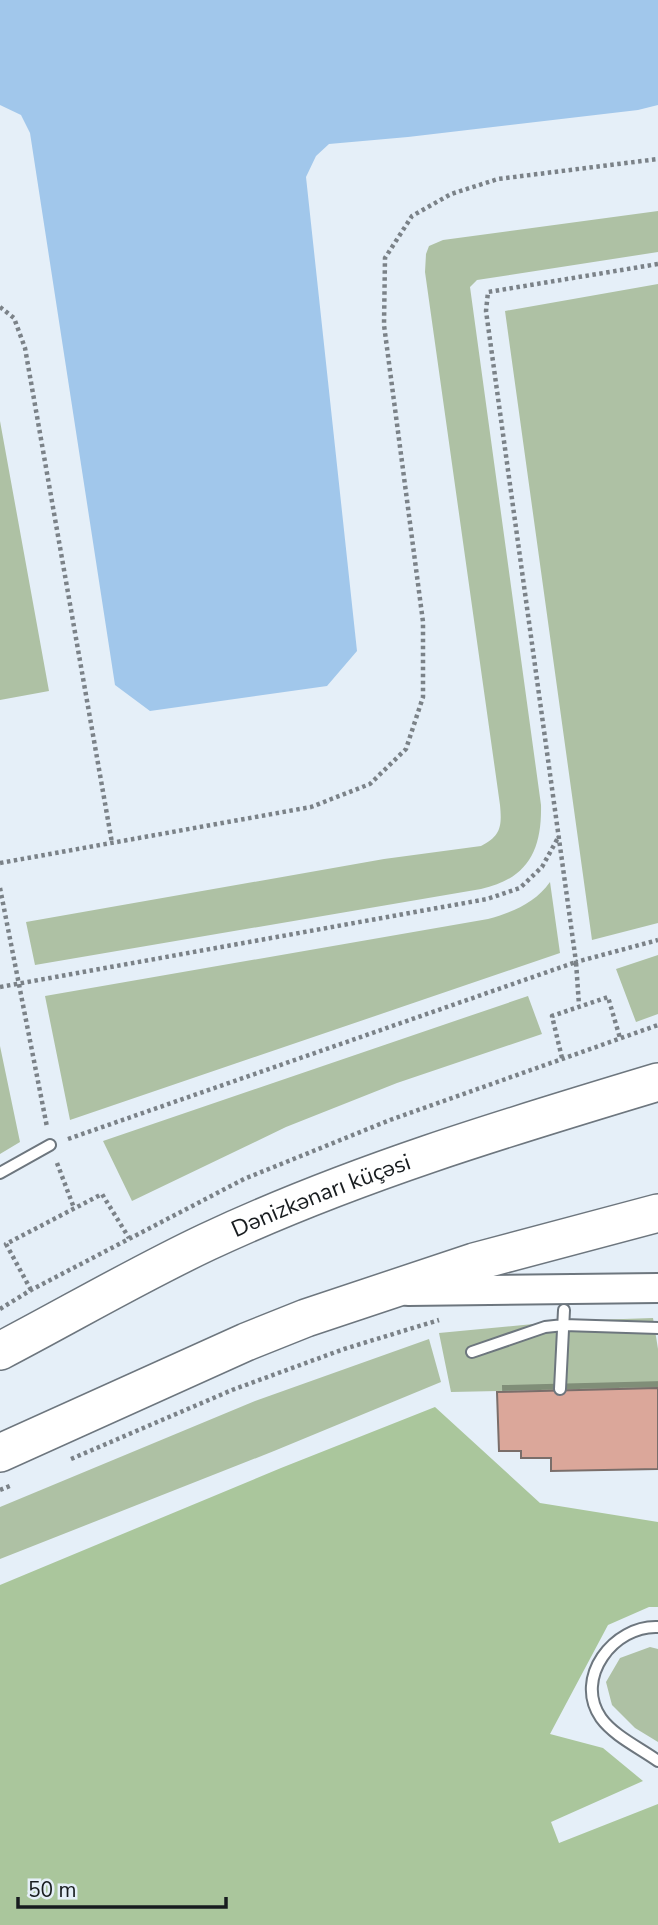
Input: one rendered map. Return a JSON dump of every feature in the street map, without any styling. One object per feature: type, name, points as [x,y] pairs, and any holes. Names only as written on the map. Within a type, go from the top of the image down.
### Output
[{"type":"highway","name":"Dənizkənarı küçəsi","points":[[0,1351],[206,1242],[270,1215],[394,1166],[658,1083]]},
{"type":"highway","points":[[0,1453],[246,1342],[381,1292],[474,1262],[658,1213]]},
{"type":"street","points":[[381,1292],[657,1290]]},
{"type":"lane","points":[[0,1174],[50,1145]]},
{"type":"lane","points":[[560,1389],[564,1310]]},
{"type":"lane","points":[[472,1352],[545,1327],[564,1325],[658,1328]]},
{"type":"lane","points":[[658,1627],[632,1630],[612,1645],[599,1662],[591,1683],[592,1699],[601,1718],[658,1760]]},
{"type":"path","points":[[0,863],[312,807],[370,784],[405,749],[422,697],[424,622],[384,326],[385,258],[412,216],[451,194],[498,179],[658,159]]},
{"type":"path","points":[[579,1005],[576,961],[486,311],[488,292],[658,264]]},
{"type":"path","points":[[0,307],[15,318],[25,348],[112,843]]},
{"type":"path","points":[[0,987],[487,899],[520,888],[542,867],[559,835]]},
{"type":"path","points":[[0,888],[50,1145],[74,1208]]},
{"type":"path","points":[[50,1145],[576,961],[658,940]]},
{"type":"path","points":[[562,1058],[552,1016],[579,1005],[608,997],[620,1039]]},
{"type":"path","points":[[0,1309],[31,1290],[244,1179],[390,1120],[658,1025]]},
{"type":"path","points":[[31,1290],[6,1244],[102,1194],[129,1238]]},
{"type":"path","points":[[61,1464],[232,1390],[344,1349],[440,1320],[452,1319]]},
{"type":"path","points":[[0,1490],[24,1479]]},
{"type":"green space","points":[[658,211],[658,252],[477,280],[470,287],[541,805],[539,836],[529,860],[510,878],[481,889],[35,965],[26,922],[384,859],[481,846],[493,838],[499,830],[500,805],[425,272],[426,254],[429,246],[443,240]]},
{"type":"green space","points":[[658,284],[658,923],[592,940],[505,311]]},
{"type":"green space","points":[[0,421],[49,691],[0,700]]},
{"type":"green space","points":[[550,882],[560,953],[70,1120],[45,996],[488,919],[523,906],[538,896]]},
{"type":"green space","points":[[658,955],[658,1014],[636,1022],[616,969]]},
{"type":"green space","points":[[528,996],[542,1034],[397,1083],[286,1127],[132,1201],[103,1141]]},
{"type":"green space","points":[[0,1046],[20,1142],[0,1154]]},
{"type":"green space","points":[[653,1318],[658,1349],[658,1388],[451,1392],[439,1333],[564,1321]]},
{"type":"green space","points":[[429,1339],[441,1382],[0,1559],[0,1507],[255,1401]]},
{"type":"green space","points":[[435,1407],[540,1503],[658,1522],[658,1607],[649,1607],[608,1625],[550,1734],[603,1748],[643,1781],[551,1822],[559,1843],[658,1804],[658,1925],[0,1925],[0,1585]]},
{"type":"green space","points":[[650,1647],[658,1649],[658,1742],[635,1728],[612,1705],[606,1682],[620,1658]]},
{"type":"water","points":[[0,0],[658,0],[658,105],[638,110],[329,144],[316,156],[306,177],[357,651],[327,686],[150,711],[115,685],[30,133],[21,115],[0,105]]},
{"type":"building","points":[[658,1388],[658,1469],[551,1471],[551,1458],[521,1458],[521,1451],[499,1451],[497,1392]]}]
